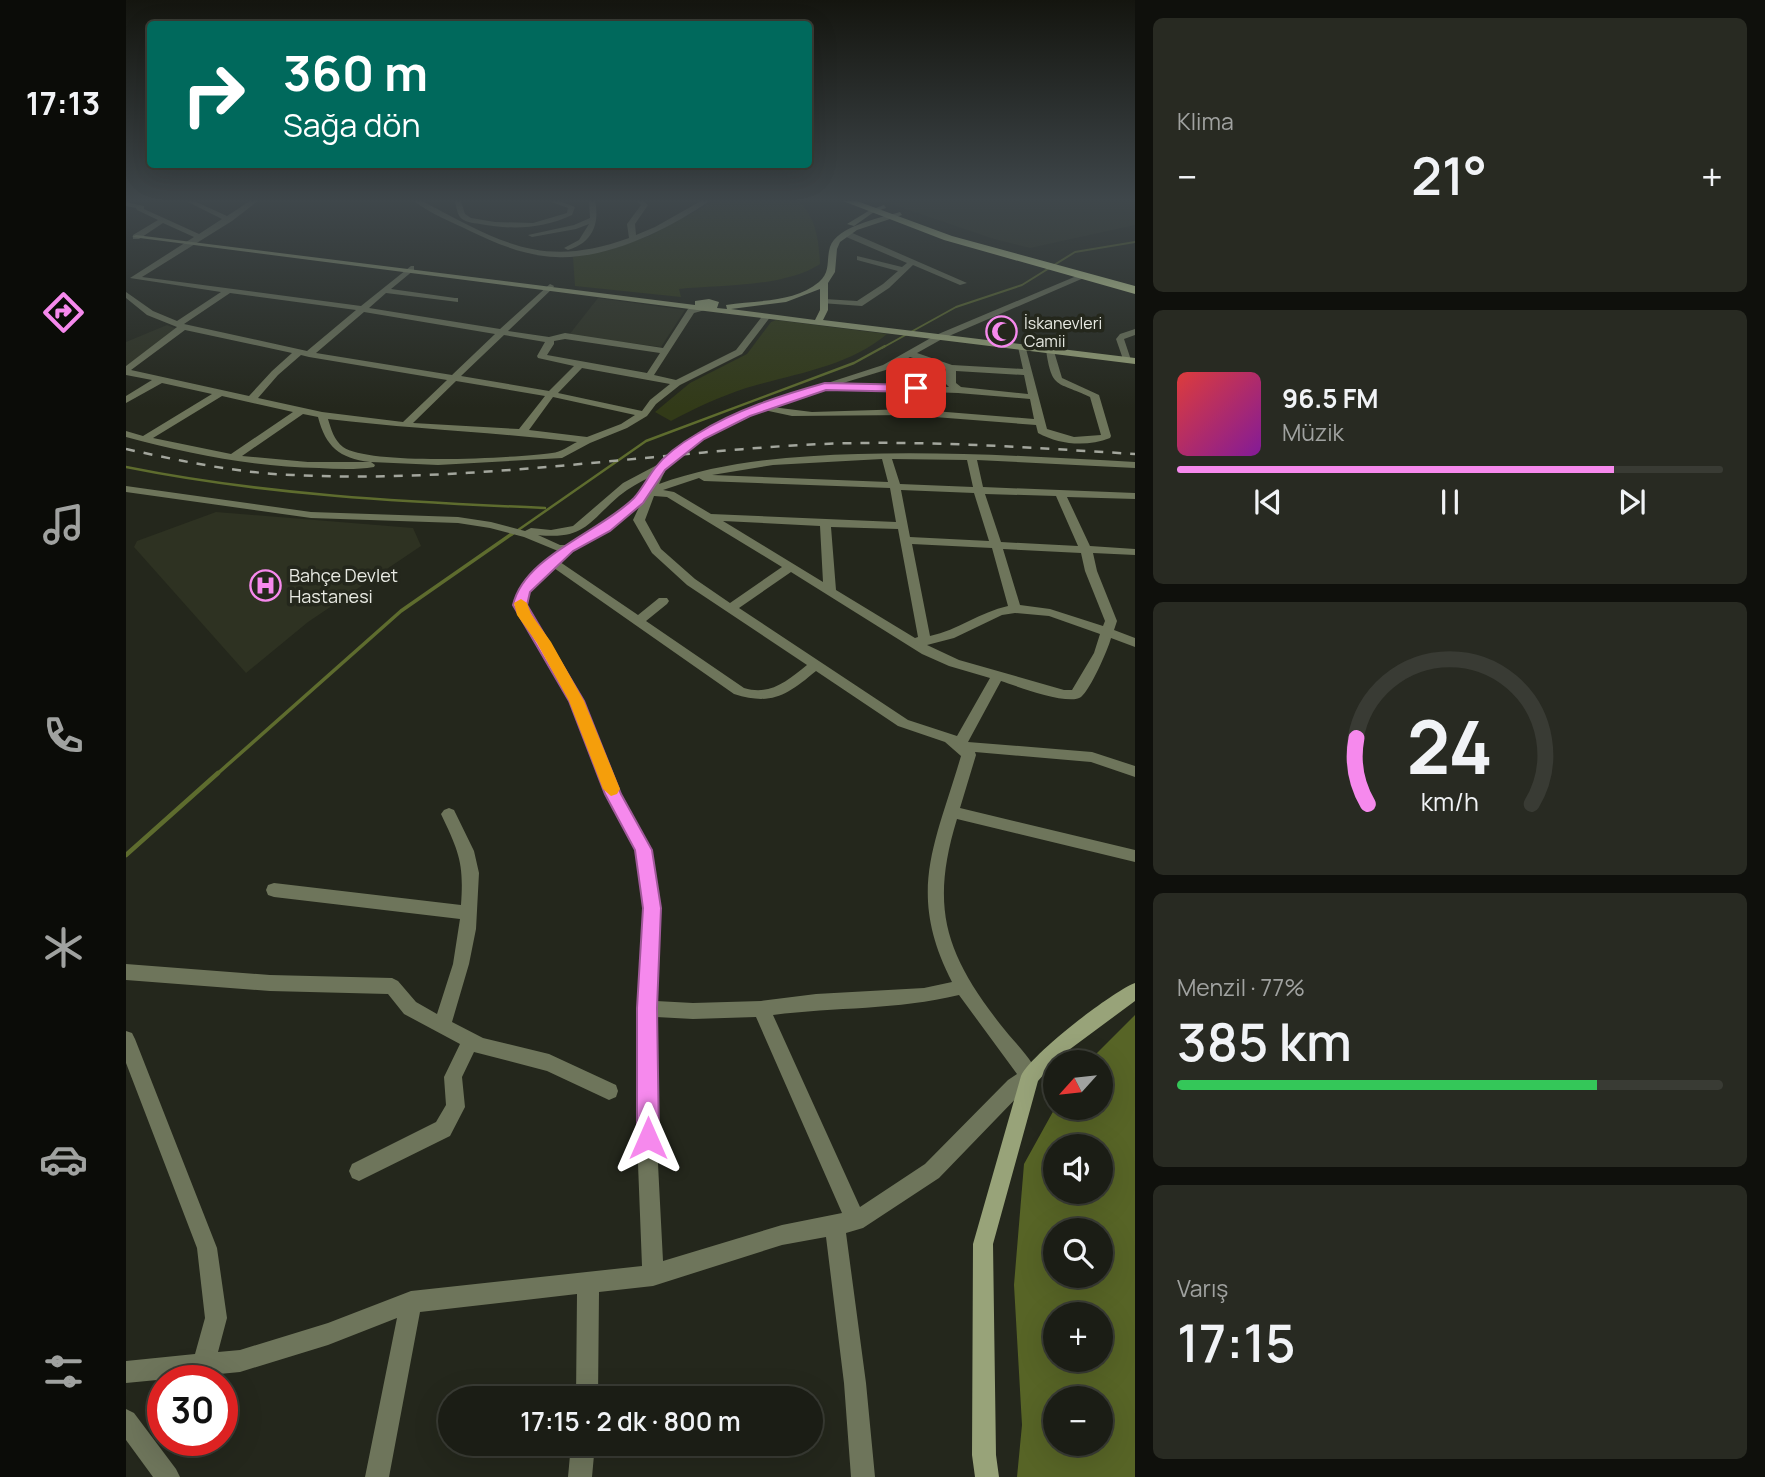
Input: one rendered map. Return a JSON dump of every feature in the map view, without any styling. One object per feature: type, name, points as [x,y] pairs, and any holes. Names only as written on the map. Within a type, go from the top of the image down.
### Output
[{"type":"highway","points":[[1063,270],[1135,290]]},
{"type":"highway","points":[[1077,274],[1135,284]]},
{"type":"street","points":[[130,279],[145,270]]},
{"type":"street","points":[[253,399],[275,373],[387,291],[410,270],[727,307],[767,317]]},
{"type":"street","points":[[649,376],[691,311],[707,305],[757,299],[809,287],[821,278],[825,270]]},
{"type":"street","points":[[727,307],[786,299],[812,291],[824,284],[831,270]]},
{"type":"street","points":[[824,301],[859,304],[904,270]]},
{"type":"street","points":[[931,270],[963,283]]},
{"type":"street","points":[[529,533],[577,529],[587,524],[626,486],[661,467],[700,437],[764,407],[886,368],[934,337],[1077,274]]},
{"type":"street","points":[[130,279],[363,309],[500,334],[549,340],[565,336],[665,351]]},
{"type":"street","points":[[818,321],[824,310],[824,284]]},
{"type":"street","points":[[405,425],[548,288]]},
{"type":"street","points":[[126,371],[229,290]]},
{"type":"street","points":[[387,291],[455,300]]},
{"type":"street","points":[[126,294],[150,313],[181,326],[304,353],[551,394],[644,414]]},
{"type":"street","points":[[707,305],[767,317],[818,321],[1131,361]]},
{"type":"street","points":[[126,433],[234,457],[343,466],[558,456],[588,440],[624,426],[644,414],[653,402],[677,383],[739,352],[767,317]]},
{"type":"street","points":[[1131,361],[1120,339],[1135,332]]},
{"type":"street","points":[[549,340],[550,344],[541,356],[580,366],[677,383]]},
{"type":"street","points":[[1022,347],[1042,431],[1051,436],[1090,440],[1106,436],[1094,395],[1061,384],[1056,379],[1049,350]]},
{"type":"street","points":[[911,354],[951,368],[1027,372]]},
{"type":"street","points":[[522,432],[551,394],[580,366]]},
{"type":"street","points":[[951,368],[951,384],[958,390]]},
{"type":"street","points":[[126,371],[323,415],[405,425],[522,432],[588,440]]},
{"type":"street","points":[[126,400],[161,379]]},
{"type":"street","points":[[825,386],[958,390],[1034,397]]},
{"type":"street","points":[[878,387],[885,411]]},
{"type":"street","points":[[145,439],[220,393]]},
{"type":"street","points":[[764,407],[774,412],[793,415],[885,411],[1039,422]]},
{"type":"street","points":[[234,457],[302,410]]},
{"type":"street","points":[[323,415],[327,433],[338,448],[357,457],[414,461]]},
{"type":"street","points":[[650,492],[685,477],[738,465],[797,459],[886,455],[971,456],[1134,466]]},
{"type":"street","points":[[886,455],[906,540],[919,642]]},
{"type":"street","points":[[971,456],[977,490],[1010,584],[1015,609]]},
{"type":"street","points":[[661,467],[639,520],[656,551],[691,582],[903,723],[950,738],[970,755],[936,874],[937,930],[961,986],[1030,1076]]},
{"type":"street","points":[[653,1275],[648,1164],[647,1008],[652,908],[643,850],[613,794],[576,701],[520,605],[523,591],[552,562],[568,548],[606,528],[639,500],[661,467]]},
{"type":"street","points":[[685,477],[1135,496]]},
{"type":"street","points":[[126,480],[330,509],[463,512],[529,533],[558,548],[568,548]]},
{"type":"street","points":[[126,489],[311,515],[496,523]]},
{"type":"street","points":[[650,492],[670,494],[954,663],[1064,695],[1076,694],[1100,653],[1111,621],[1091,571],[1086,550],[1060,493]]},
{"type":"street","points":[[709,517],[903,526]]},
{"type":"street","points":[[825,523],[830,590]]},
{"type":"street","points":[[906,540],[1135,552]]},
{"type":"street","points":[[552,562],[739,691],[757,698],[784,690],[815,665]]},
{"type":"street","points":[[731,608],[792,566]]},
{"type":"street","points":[[639,620],[663,601]]},
{"type":"street","points":[[919,642],[952,636],[997,612],[1015,609],[1046,612],[1135,643]]},
{"type":"street","points":[[959,746],[998,675]]},
{"type":"street","points":[[959,746],[1092,757],[1135,772]]},
{"type":"street","points":[[953,812],[1135,856]]},
{"type":"street","points":[[442,1026],[461,964],[469,913],[471,873],[466,851],[449,814]]},
{"type":"street","points":[[274,890],[469,913]]},
{"type":"street","points":[[126,972],[259,982],[392,986],[410,1008],[480,1046],[549,1063],[609,1091]]},
{"type":"street","points":[[647,1008],[693,1011],[761,1009],[816,1002],[924,996],[961,986]]},
{"type":"street","points":[[126,1372],[240,1361],[328,1334],[411,1302],[653,1275],[782,1235],[845,1223],[932,1171],[1052,1052],[1135,991]]},
{"type":"street","points":[[761,1009],[845,1223],[863,1477]]},
{"type":"street","points":[[126,1039],[207,1248],[216,1318],[204,1364]]},
{"type":"street","points":[[359,1171],[443,1129],[456,1107],[453,1077],[471,1040]]},
{"type":"street","points":[[987,1477],[984,1455],[984,1244],[1030,1076]]},
{"type":"street","points":[[587,1386],[588,1283]]},
{"type":"street","points":[[377,1477],[411,1302]]},
{"type":"street","points":[[126,1421],[169,1477]]},
{"type":"street","points":[[580,1477],[582,1456]]},
{"type":"shaded area","points":[[598,298],[685,310],[661,347],[569,335]]},
{"type":"shaded area","points":[[167,325],[177,329],[126,366],[126,342]]},
{"type":"shaded area","name":"Bahçe Devlet Hastanesi","points":[[216,512],[413,528],[421,546],[308,622],[246,673],[134,547],[137,541]]},
{"type":"green space","points":[[574,270],[810,270],[771,281],[679,289],[681,297],[575,286]]},
{"type":"green space","points":[[776,320],[887,334],[872,345],[838,362],[736,391],[671,421],[655,412],[690,383],[747,354],[771,322]]},
{"type":"green space","points":[[1135,1015],[1135,1477],[1017,1477],[1022,1425],[1014,1285],[1024,1164],[1048,1120],[1113,1120],[1113,1050],[1100,1050]]},
{"type":"waterway","points":[[882,348],[956,307],[1022,285],[1046,270]]},
{"type":"waterway","points":[[511,535],[646,441],[854,363],[885,346]]},
{"type":"waterway","points":[[126,467],[282,491],[387,500],[545,508]]},
{"type":"waterway","points":[[216,775],[401,611],[513,533]]},
{"type":"waterway","points":[[126,855],[218,773]]},
{"type":"railway","points":[[126,449],[251,472],[355,477],[539,468],[829,444],[960,444],[1135,454]]},
{"type":"slow traffic","points":[[521,603],[524,615],[543,642],[576,701],[611,789]]},
{"type":"place","name":"İskanevleri Camii","points":[[1001,332]]},
{"type":"place","name":"Bahçe Devlet Hastanesi","points":[[266,585]]},
{"type":"route","points":[[648,1138],[647,1008],[652,908],[643,850],[613,794],[576,701],[543,642],[524,615],[520,605],[523,591],[568,548],[606,528],[639,500],[661,467],[683,448],[746,413],[825,386],[916,388]]}]
